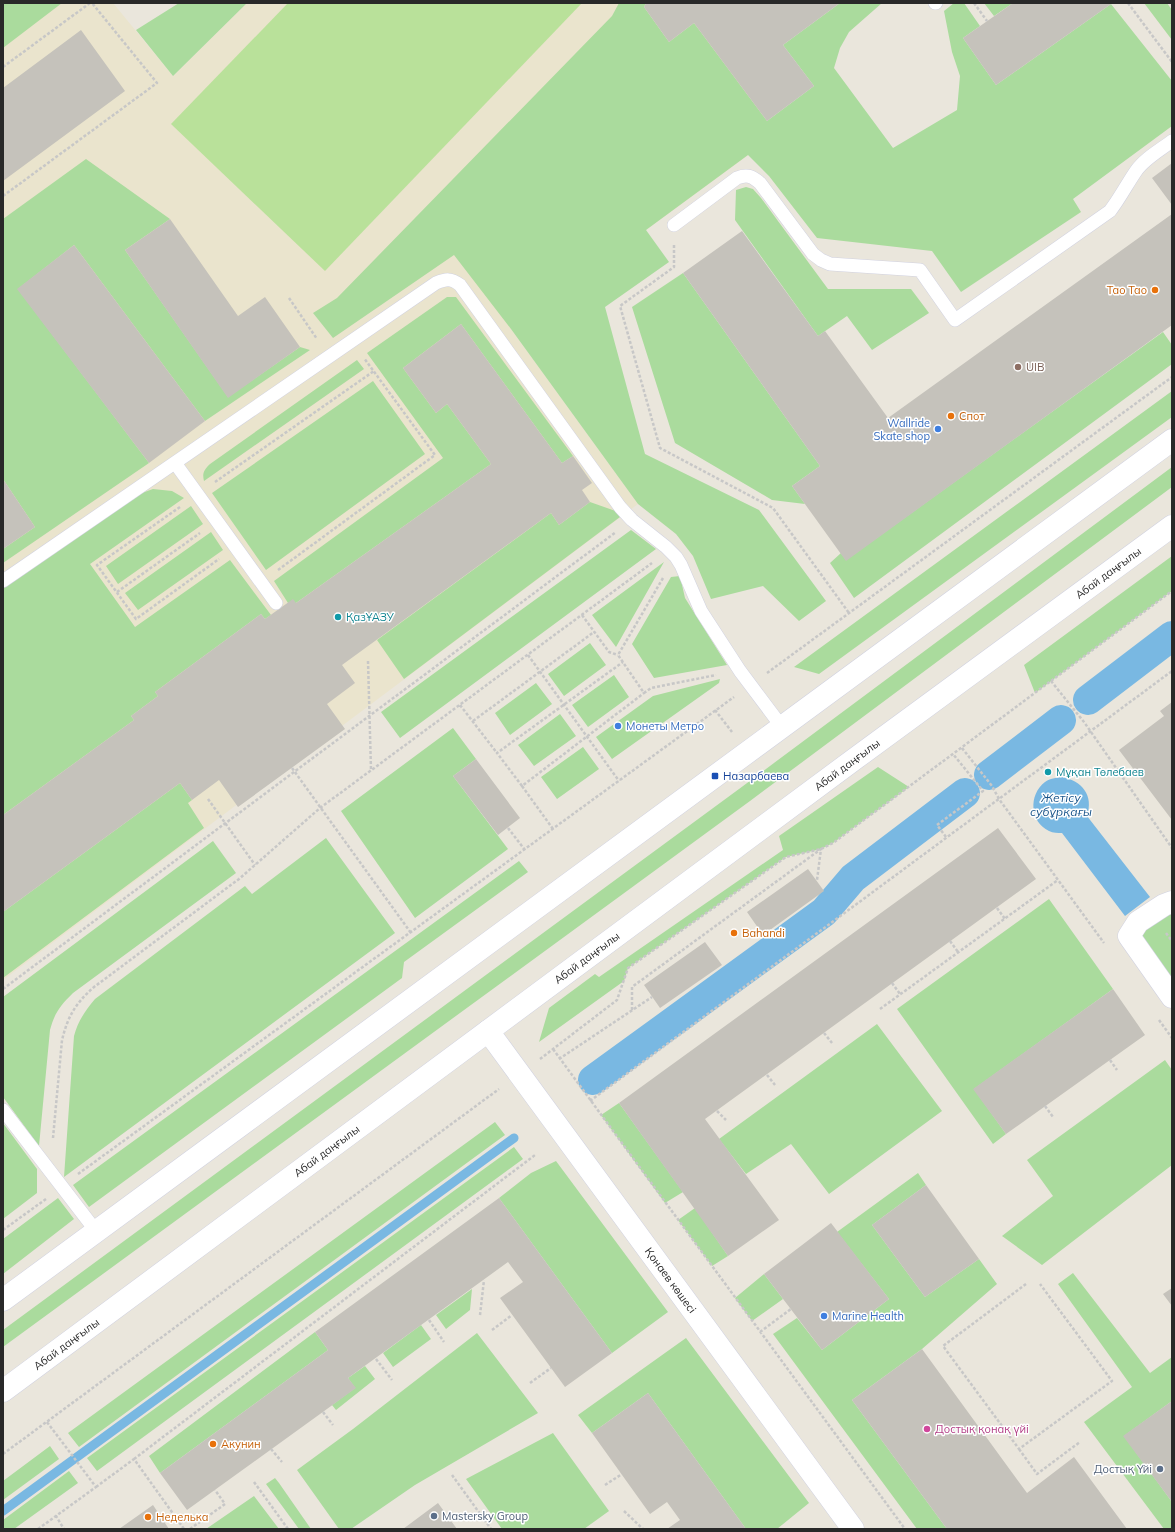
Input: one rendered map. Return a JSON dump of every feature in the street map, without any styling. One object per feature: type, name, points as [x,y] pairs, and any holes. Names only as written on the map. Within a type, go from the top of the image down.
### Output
[{"type":"main road","points":[[3,1300],[1172,440]]},
{"type":"main road","name":"Абай даңғылы","points":[[3,1391],[1172,526]]},
{"type":"main road","points":[[1172,902],[1164,905],[1138,922],[1129,936],[1172,997]]},
{"type":"main road","name":"Қонаев көшесі","points":[[488,1031],[853,1529]]},
{"type":"lane","points":[[674,225],[737,178],[745,175],[753,177],[760,183],[813,254],[821,260],[830,264],[920,270],[955,320],[1110,211],[1120,199],[1136,170],[1172,141]]},
{"type":"lane","points":[[3,581],[436,283],[446,279],[453,280],[460,285],[620,507],[632,520],[673,553],[681,565],[701,611],[750,685],[782,726]]},
{"type":"lane","points":[[175,463],[276,603]]},
{"type":"lane","points":[[3,1110],[96,1231]]},
{"type":"path","points":[[3,67],[91,3],[157,83],[3,196]]},
{"type":"path","points":[[974,3],[987,21]]},
{"type":"path","points":[[1128,3],[1172,62]]},
{"type":"path","points":[[674,225],[674,267],[620,306],[660,448],[773,508],[849,613]]},
{"type":"path","points":[[289,298],[329,357]]},
{"type":"path","points":[[261,582],[435,455],[352,341]]},
{"type":"path","points":[[3,1230],[1172,377]]},
{"type":"path","points":[[3,989],[632,520]]},
{"type":"path","points":[[117,592],[217,521]]},
{"type":"path","points":[[46,1199],[62,1040],[66,1024],[72,1010],[82,998],[239,879],[320,808],[582,615],[673,553]]},
{"type":"path","points":[[618,655],[673,553]]},
{"type":"path","points":[[632,1010],[632,987],[821,850],[833,843],[1172,591]]},
{"type":"path","points":[[582,615],[609,652],[618,655],[644,693]]},
{"type":"path","points":[[473,721],[594,632]]},
{"type":"path","points":[[528,655],[619,781]]},
{"type":"path","points":[[368,661],[371,770]]},
{"type":"path","points":[[497,754],[622,662]]},
{"type":"path","points":[[590,1101],[1172,671]]},
{"type":"path","points":[[522,786],[651,688],[719,674]]},
{"type":"path","points":[[1052,681],[1172,848]]},
{"type":"path","points":[[460,705],[553,829]]},
{"type":"path","points":[[715,710],[733,734]]},
{"type":"path","points":[[962,748],[992,786],[999,799],[1104,944]]},
{"type":"path","points":[[946,837],[937,825],[983,791],[953,754]]},
{"type":"path","points":[[292,768],[411,933]]},
{"type":"path","points":[[208,799],[255,865]]},
{"type":"path","points":[[508,828],[525,850]]},
{"type":"path","points":[[817,880],[821,850]]},
{"type":"path","points":[[821,850],[786,857],[628,968],[617,1000],[552,1049],[905,1529]]},
{"type":"path","points":[[880,1008],[1058,880]]},
{"type":"path","points":[[996,908],[1004,919]]},
{"type":"path","points":[[950,941],[958,952]]},
{"type":"path","points":[[892,984],[900,994]]},
{"type":"path","points":[[559,1059],[652,997]]},
{"type":"path","points":[[1155,1014],[1172,1038]]},
{"type":"path","points":[[824,1033],[832,1043]]},
{"type":"path","points":[[1110,1060],[1117,1070]]},
{"type":"path","points":[[767,1075],[775,1085]]},
{"type":"path","points":[[3,1454],[491,1095]]},
{"type":"path","points":[[1045,1106],[1053,1117]]},
{"type":"path","points":[[717,1111],[726,1120]]},
{"type":"path","points":[[38,1529],[134,1459],[535,1155]]},
{"type":"path","points":[[480,1315],[484,1280]]},
{"type":"path","points":[[1026,1284],[943,1346],[1037,1474],[1080,1442]]},
{"type":"path","points":[[1019,1449],[1112,1381],[1040,1284]]},
{"type":"path","points":[[760,1332],[791,1309]]},
{"type":"path","points":[[492,1330],[512,1315]]},
{"type":"path","points":[[429,1320],[444,1342]]},
{"type":"path","points":[[376,1359],[392,1380]]},
{"type":"path","points":[[530,1383],[551,1368]]},
{"type":"path","points":[[323,1412],[333,1425]]},
{"type":"path","points":[[46,1422],[96,1487]]},
{"type":"path","points":[[271,1449],[282,1462]]},
{"type":"path","points":[[134,1459],[184,1529]]},
{"type":"path","points":[[605,1485],[622,1474]]},
{"type":"path","points":[[452,1475],[491,1529]]},
{"type":"path","points":[[254,1482],[288,1529]]},
{"type":"path","points":[[190,1529],[226,1504],[215,1490]]},
{"type":"path","points":[[624,1511],[643,1529]]},
{"type":"path","points":[[56,1516],[64,1529]]},
{"type":"shaded area","points":[[3,3],[113,3],[173,76],[247,3],[646,3],[644,7],[669,42],[694,23],[777,134],[511,329],[638,504],[3,980]]},
{"type":"green space","points":[[3,3],[62,3],[3,48]]},
{"type":"green space","points":[[179,3],[247,3],[173,76],[136,30]]},
{"type":"green space","points":[[288,3],[582,3],[325,271],[171,124]]},
{"type":"green space","points":[[619,3],[646,3],[644,7],[669,42],[694,23],[767,121],[814,86],[783,45],[840,3],[882,3],[849,32],[840,48],[834,68],[893,148],[957,110],[960,76],[952,52],[944,11],[954,3],[964,3],[980,26],[963,38],[996,85],[1111,4],[1172,81],[1172,126],[1073,199],[1081,212],[961,292],[932,251],[817,238],[769,176],[748,155],[646,230],[669,262],[605,307],[645,454],[759,510],[826,601],[799,621],[763,586],[711,599],[693,556],[676,534],[638,504],[511,329],[454,255],[333,338],[313,313],[337,298],[612,16]]},
{"type":"green space","points":[[984,3],[1013,3],[994,16]]},
{"type":"green space","points":[[1144,3],[1167,3],[1172,10],[1172,40]]},
{"type":"green space","points":[[86,159],[170,219],[125,250],[228,397],[300,347],[310,350],[205,421],[74,245],[18,289],[149,463],[3,563],[3,549],[35,527],[3,479],[3,219]]},
{"type":"green space","points":[[746,187],[753,189],[761,198],[828,289],[911,289],[929,313],[872,350],[847,316],[818,336],[735,220],[736,190]]},
{"type":"green space","points":[[683,273],[820,466],[792,486],[805,504],[772,500],[675,443],[632,307]]},
{"type":"green space","points":[[447,297],[456,297],[573,456],[562,463],[461,324],[403,368],[436,413],[447,404],[491,464],[296,603],[288,603],[274,581],[443,458],[367,353]]},
{"type":"green space","points":[[1163,332],[1172,345],[1172,364],[854,598],[830,563],[841,553],[846,560]]},
{"type":"green space","points":[[357,360],[364,369],[204,481],[204,472],[210,464]]},
{"type":"green space","points":[[373,381],[425,454],[266,570],[212,493]]},
{"type":"green space","points":[[1172,391],[1172,417],[819,674],[794,667]]},
{"type":"green space","points":[[1172,467],[1172,487],[750,801],[3,1347],[3,1330],[739,789]]},
{"type":"green space","points":[[153,489],[172,491],[184,498],[90,564],[135,627],[230,560],[271,615],[265,619],[261,614],[155,692],[158,696],[131,716],[134,720],[3,815],[3,588],[128,498]]},
{"type":"green space","points":[[590,502],[624,514],[404,679],[377,640],[551,513],[559,525]]},
{"type":"green space","points":[[191,506],[203,524],[118,584],[106,566]]},
{"type":"green space","points":[[631,530],[656,549],[400,738],[381,712]]},
{"type":"green space","points":[[211,532],[223,550],[138,610],[125,593]]},
{"type":"green space","points":[[1172,556],[1172,591],[1035,693],[1024,665]]},
{"type":"green space","points":[[664,562],[616,647],[592,615]]},
{"type":"green space","points":[[680,576],[685,598],[727,665],[654,678],[632,644],[671,577]]},
{"type":"green space","points":[[590,643],[606,665],[564,696],[548,674]]},
{"type":"green space","points":[[614,675],[629,697],[588,727],[572,705]]},
{"type":"green space","points":[[720,679],[719,683],[612,759],[596,737],[653,696]]},
{"type":"green space","points":[[536,683],[552,704],[510,735],[495,713]]},
{"type":"green space","points":[[560,714],[576,736],[534,766],[518,745]]},
{"type":"green space","points":[[453,728],[476,759],[453,776],[508,849],[415,918],[341,811]]},
{"type":"green space","points":[[583,747],[599,769],[557,799],[541,777]]},
{"type":"green space","points":[[878,767],[909,787],[833,843],[821,849],[786,857],[628,968],[624,981],[539,1042],[549,1008],[595,974],[599,977],[783,850],[779,836]]},
{"type":"green space","points":[[180,783],[192,800],[188,803],[204,828],[3,978],[3,912]]},
{"type":"green space","points":[[326,838],[395,933],[64,1177],[74,1036],[80,1021],[91,1003],[245,886],[252,894]]},
{"type":"green space","points":[[213,841],[236,873],[73,993],[56,1014],[50,1030],[39,1146],[3,1097],[3,997]]},
{"type":"green space","points":[[519,861],[528,872],[404,962],[402,978],[89,1207],[73,1185]]},
{"type":"green space","points":[[1049,899],[1113,989],[974,1089],[1006,1134],[993,1144],[897,1009]]},
{"type":"green space","points":[[1172,903],[1172,997],[1129,936]]},
{"type":"green space","points":[[877,1024],[942,1111],[829,1194],[791,1144],[746,1174],[719,1139]]},
{"type":"green space","points":[[1165,1060],[1172,1070],[1172,1165],[1042,1265],[1002,1236],[1053,1196],[1027,1160]]},
{"type":"green space","points":[[619,1103],[683,1192],[665,1203],[601,1115]]},
{"type":"green space","points":[[495,1122],[505,1135],[79,1447],[68,1433]]},
{"type":"green space","points":[[3,1123],[37,1169],[37,1193],[3,1219]]},
{"type":"green space","points":[[514,1147],[523,1159],[97,1471],[87,1458]]},
{"type":"green space","points":[[556,1161],[668,1312],[612,1353],[499,1198],[531,1173]]},
{"type":"green space","points":[[918,1173],[926,1185],[872,1225],[925,1297],[979,1259],[997,1284],[922,1349],[852,1400],[947,1529],[917,1529],[773,1334],[797,1318],[822,1350],[889,1299],[837,1232]]},
{"type":"green space","points":[[58,1198],[74,1219],[3,1274],[3,1239]]},
{"type":"green space","points":[[695,1208],[728,1256],[712,1266],[678,1220]]},
{"type":"green space","points":[[1073,1273],[1150,1373],[1172,1357],[1172,1401],[1124,1436],[1172,1502],[1172,1529],[1164,1529],[1084,1422],[1132,1387],[1058,1284]]},
{"type":"green space","points":[[764,1274],[783,1299],[752,1321],[735,1298]]},
{"type":"green space","points":[[472,1289],[470,1310],[446,1329],[436,1315]]},
{"type":"green space","points":[[421,1325],[431,1339],[393,1367],[383,1353]]},
{"type":"green space","points":[[315,1332],[328,1350],[160,1473],[149,1456]]},
{"type":"green space","points":[[477,1333],[538,1413],[415,1485],[351,1529],[339,1529],[297,1470],[353,1429]]},
{"type":"green space","points":[[686,1338],[809,1503],[777,1529],[746,1529],[648,1393],[592,1433],[578,1415]]},
{"type":"green space","points":[[365,1366],[375,1379],[336,1410],[332,1405],[355,1388],[348,1378]]},
{"type":"green space","points":[[553,1433],[609,1511],[584,1529],[502,1529],[466,1479]]},
{"type":"green space","points":[[50,1446],[59,1459],[3,1500],[3,1481]]},
{"type":"green space","points":[[69,1471],[78,1483],[14,1529],[3,1529],[3,1520]]},
{"type":"green space","points":[[275,1478],[311,1529],[299,1529],[266,1484]]},
{"type":"green space","points":[[254,1496],[279,1529],[206,1529]]},
{"type":"water","name":"Жетісу субұрқағы","points":[[1062,777],[1075,782],[1085,790],[1089,802],[1087,816],[1150,897],[1125,916],[1062,833],[1051,832],[1043,827],[1035,815],[1034,801],[1040,787],[1045,782],[1053,778]]},
{"type":"building","points":[[646,3],[840,3],[783,45],[814,86],[767,121],[694,23],[669,42],[644,7]]},
{"type":"building","points":[[1013,3],[1111,4],[996,85],[963,38]]},
{"type":"building","points":[[81,30],[125,91],[3,181],[3,88]]},
{"type":"building","points":[[1172,163],[1172,205],[1152,178]]},
{"type":"building","points":[[1172,214],[1172,325],[846,561],[792,486],[820,466],[683,273],[742,231],[818,336],[825,331],[888,418]]},
{"type":"building","points":[[170,219],[238,316],[265,297],[300,347],[228,398],[125,250]]},
{"type":"building","points":[[74,245],[205,421],[149,463],[17,289]]},
{"type":"building","name":"ҚазҰАЗУ","points":[[461,324],[562,463],[573,456],[592,483],[582,490],[590,502],[559,525],[551,513],[342,665],[355,683],[327,704],[345,729],[238,807],[219,780],[192,800],[180,783],[3,912],[3,815],[134,720],[131,716],[158,696],[155,692],[261,614],[265,619],[293,599],[296,603],[491,464],[447,404],[436,413],[403,368]]},
{"type":"building","points":[[3,479],[35,527],[3,549]]},
{"type":"building","points":[[1172,702],[1172,820],[1119,750],[1164,716],[1160,711]]},
{"type":"building","points":[[476,759],[520,818],[498,835],[453,776]]},
{"type":"building","points":[[998,828],[1036,879],[705,1119],[779,1220],[728,1256],[619,1103]]},
{"type":"building","points":[[808,869],[824,891],[763,935],[747,912]]},
{"type":"building","points":[[705,942],[722,965],[660,1008],[644,985]]},
{"type":"building","points":[[1113,989],[1145,1035],[1006,1134],[973,1089]]},
{"type":"building","points":[[926,1185],[979,1259],[925,1297],[872,1225]]},
{"type":"building","points":[[499,1198],[612,1353],[565,1387],[500,1298],[523,1282],[508,1262],[348,1378],[356,1388],[187,1510],[160,1473],[328,1350],[315,1332]]},
{"type":"building","points":[[831,1223],[889,1299],[822,1350],[764,1274]]},
{"type":"building","points":[[1172,1288],[1172,1306],[1163,1294]]},
{"type":"building","name":"Достық қонақ үйі","points":[[922,1349],[1027,1493],[1074,1457],[1127,1529],[947,1529],[852,1400]]},
{"type":"building","points":[[648,1393],[746,1529],[667,1529],[680,1520],[667,1502],[650,1514],[592,1433]]},
{"type":"building","name":"Достық Үйі","points":[[1172,1401],[1172,1502],[1123,1436]]},
{"type":"building","name":"Mastersky Group","points":[[438,1503],[457,1529],[403,1529]]},
{"type":"building","name":"Неделька","points":[[153,1505],[169,1529],[119,1529]]},
{"type":"waterway","points":[[1088,700],[1172,636]]},
{"type":"waterway","points":[[989,775],[1061,720]]},
{"type":"waterway","points":[[593,1080],[824,912],[853,878],[965,793]]},
{"type":"waterway","points":[[3,1511],[514,1138]]},
{"type":"place","name":"Tao Tao","points":[[1155,290]]},
{"type":"place","name":"UIB","points":[[1018,367]]},
{"type":"place","name":"Спот","points":[[951,416]]},
{"type":"place","name":"Wallride Skate shop","points":[[938,429]]},
{"type":"place","name":"ҚазҰАЗУ","points":[[338,617]]},
{"type":"place","name":"Монеты Метро","points":[[618,726]]},
{"type":"place","name":"Мұқан Төлебаев","points":[[1048,772]]},
{"type":"place","name":"Назарбаева","points":[[715,776]]},
{"type":"place","name":"Bahandi","points":[[734,933]]},
{"type":"place","name":"Marine Health","points":[[824,1316]]},
{"type":"place","name":"Достық қонақ үйі","points":[[927,1429]]},
{"type":"place","name":"Акунин","points":[[213,1444]]},
{"type":"place","name":"Достық Үйі","points":[[1160,1469]]},
{"type":"place","name":"Mastersky Group","points":[[434,1516]]},
{"type":"place","name":"Неделька","points":[[148,1517]]}]
